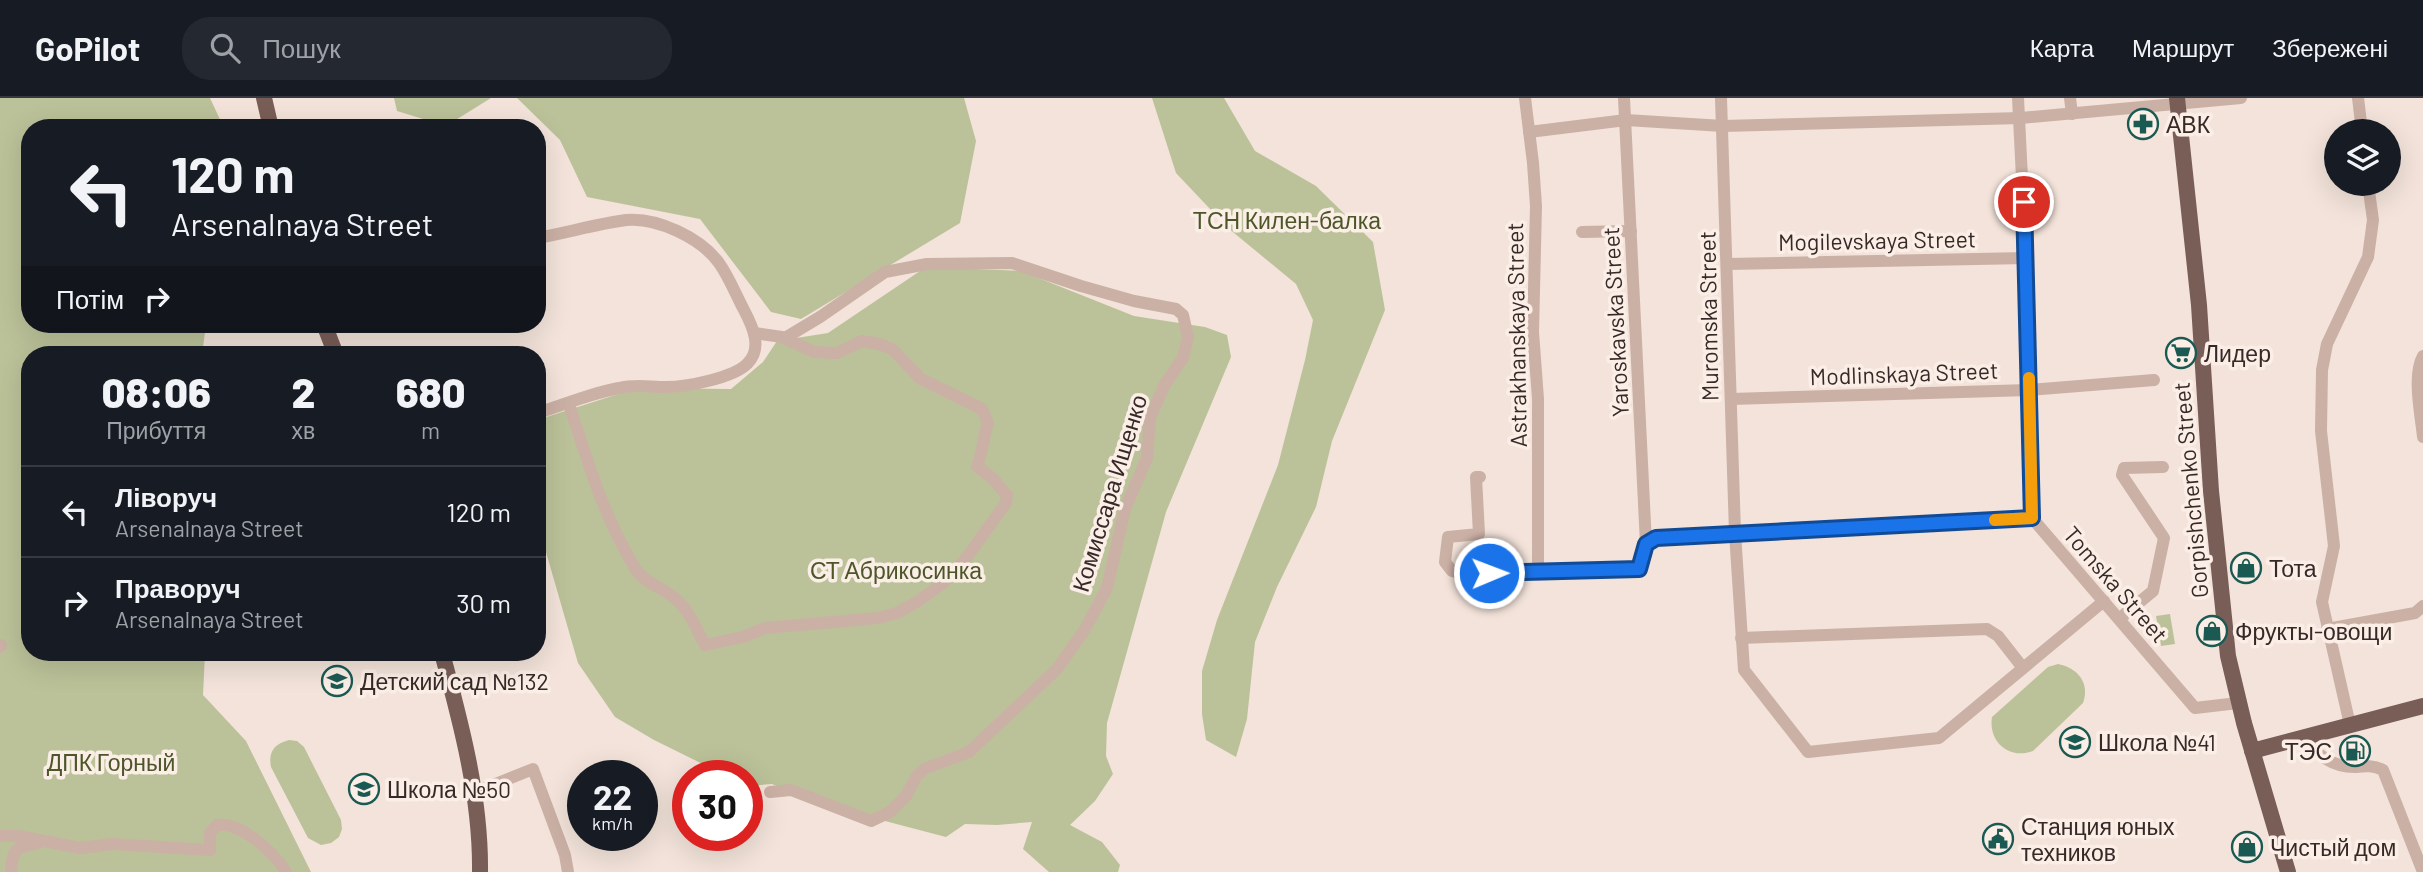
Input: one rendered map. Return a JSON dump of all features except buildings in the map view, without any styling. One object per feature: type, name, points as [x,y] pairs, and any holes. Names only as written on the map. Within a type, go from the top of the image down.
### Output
[{"type":"main road","points":[[264,98],[269,119]]},
{"type":"main road","name":"Gorpishchenko Street","points":[[2177,101],[2199,305],[2211,491],[2228,656],[2238,703],[2288,872]]},
{"type":"main road","points":[[444,661],[461,724],[473,793],[480,872]]},
{"type":"main road","points":[[2252,751],[2423,706]]},
{"type":"street","name":"Astrakhanskaya Street","points":[[1525,98],[1536,206],[1533,332],[1538,399],[1538,572]]},
{"type":"street","name":"Yaroskavska Street","points":[[1624,98],[1646,544]]},
{"type":"street","name":"Muromska Street","points":[[1721,98],[1735,533],[1744,670],[1808,752],[1940,738],[2023,668]]},
{"type":"street","name":"Tomska Street","points":[[2018,98],[2026,258],[2032,518],[2195,708],[2238,703]]},
{"type":"street","points":[[2070,98],[2072,114]]},
{"type":"street","points":[[1529,132],[1626,120],[1723,126],[2021,118],[2177,101],[2241,98]]},
{"type":"street","points":[[2358,98],[2361,119]]},
{"type":"street","points":[[2350,725],[2322,602],[2334,546],[2321,431],[2322,370],[2327,344],[2368,257],[2373,220],[2370,196]]},
{"type":"street","points":[[546,237],[629,220],[670,227],[697,241],[719,263],[754,333],[755,350],[748,364],[734,373],[666,387],[647,384],[617,388],[546,410]]},
{"type":"street","points":[[1582,232],[1632,231]]},
{"type":"street","name":"Mogilevskaya Street","points":[[1728,264],[2026,258]]},
{"type":"street","name":"Комиссара Ищенко","points":[[770,792],[791,790],[872,821],[890,812],[906,796],[916,777],[924,769],[969,752],[1057,668],[1084,631],[1107,588],[1125,509],[1147,458],[1150,418],[1165,384],[1183,358],[1188,337],[1184,315],[1176,309],[1081,286],[1012,263],[927,264],[885,272],[785,338]]},
{"type":"street","points":[[569,404],[589,467],[636,571],[682,606],[705,645],[743,637],[765,628],[878,618],[897,612],[933,590],[964,561],[1006,503],[1007,495],[977,466],[983,452],[983,439],[988,423],[986,416],[982,409],[963,398],[921,379],[892,349],[870,341],[862,341],[837,353],[814,352],[785,338],[754,333]]},
{"type":"street","points":[[2423,356],[2418,386],[2423,437]]},
{"type":"street","name":"Modlinskaya Street","points":[[1731,399],[2029,390],[2154,380]]},
{"type":"street","points":[[2119,619],[2153,591],[2164,538],[2122,475],[2124,468],[2163,467]]},
{"type":"street","points":[[1480,477],[1476,477],[1479,534],[1448,537],[1445,548],[1445,562],[1452,571],[1464,574],[1639,569],[1646,544],[1656,538],[2032,518]]},
{"type":"street","points":[[1741,638],[1987,629],[1998,636],[2023,668],[2104,601]]},
{"type":"street","points":[[2327,629],[2415,613],[2423,606]]},
{"type":"street","points":[[2301,737],[2331,763],[2345,767],[2374,766],[2383,770],[2423,872]]},
{"type":"street","points":[[473,793],[533,769],[565,855],[568,872]]},
{"type":"street","points":[[0,836],[18,836],[80,848],[113,844],[210,850],[210,833],[217,825],[226,823],[249,835],[265,848],[286,872]]},
{"type":"street","points":[[11,872],[12,856],[16,850],[21,846],[45,842]]},
{"type":"green space","name":"ДПК Горный","points":[[0,98],[210,98],[220,119],[21,119],[21,333],[205,333],[203,346],[21,346],[21,661],[205,661],[203,695],[246,741],[311,872],[0,872]]},
{"type":"green space","points":[[394,98],[491,98],[457,119],[423,119],[397,111]]},
{"type":"green space","points":[[517,98],[964,98],[976,141],[960,223],[801,319],[771,312],[700,219],[587,197],[560,140],[546,126],[546,119],[538,119]]},
{"type":"green space","name":"ТСН Килен-балка","points":[[1152,98],[1224,98],[1255,151],[1316,186],[1373,242],[1385,310],[1332,441],[1316,507],[1277,587],[1255,642],[1247,719],[1236,757],[1206,740],[1202,714],[1202,671],[1217,620],[1278,465],[1313,320],[1296,284],[1228,228],[1176,173]]},
{"type":"green space","name":"СТ Абрикосинка","points":[[926,267],[1021,271],[1134,316],[1205,327],[1227,335],[1231,357],[1166,512],[1107,723],[1106,756],[1113,774],[1095,801],[1070,825],[1102,842],[1120,865],[1118,872],[1049,872],[1023,849],[1032,822],[965,824],[946,837],[820,804],[772,784],[763,785],[763,760],[695,760],[615,717],[578,663],[546,552],[546,417],[637,388],[731,389],[763,362],[777,341],[828,333]]},
{"type":"green space","points":[[2170,614],[2175,644],[2161,646],[2156,616]]},
{"type":"green space","points":[[2058,664],[2071,669],[2081,678],[2085,689],[2083,703],[2033,751],[2008,751],[1993,734],[1992,717],[2048,667]]},
{"type":"green space","points":[[289,740],[297,741],[304,747],[341,820],[339,837],[331,843],[321,845],[308,838],[271,767],[273,749]]},
{"type":"slow traffic","points":[[1995,520],[2032,518],[2029,378]]},
{"type":"place","name":"АВК","points":[[2143,124]]},
{"type":"place","name":"Лидер","points":[[2181,353]]},
{"type":"place","name":"Тота","points":[[2246,568]]},
{"type":"place","name":"Фрукты-овощи","points":[[2212,631]]},
{"type":"place","name":"Детский сад №132","points":[[337,681]]},
{"type":"place","name":"Школа №41","points":[[2075,742]]},
{"type":"place","name":"ТЭС","points":[[2355,751]]},
{"type":"place","name":"Школа №50","points":[[364,789]]},
{"type":"place","name":"Станция юных техников","points":[[1998,839]]},
{"type":"place","name":"Чистый дом","points":[[2247,847]]},
{"type":"route","points":[[1489,573],[1639,569],[1641,554],[1646,544],[1656,538],[2032,518],[2024,202]]}]
